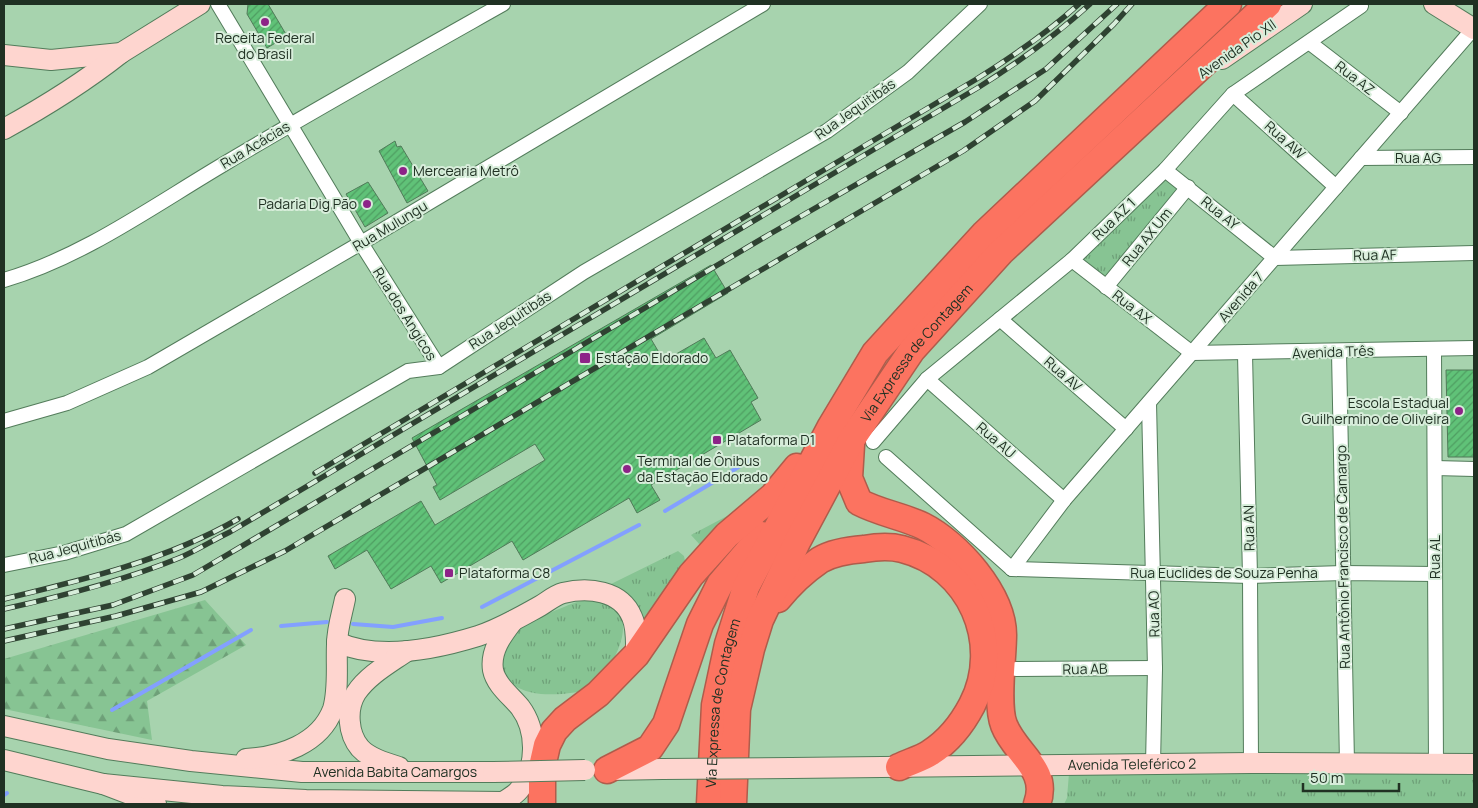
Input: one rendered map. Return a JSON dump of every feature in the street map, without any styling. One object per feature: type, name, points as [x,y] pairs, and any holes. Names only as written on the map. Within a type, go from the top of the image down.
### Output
[{"type":"highway","name":"Via Expressa de Contagem","points":[[733,804],[737,708],[760,620],[851,436],[875,353],[984,234],[1228,4]]},
{"type":"highway","name":"Via Expressa de Contagem","points":[[710,804],[715,705],[728,644],[746,587],[795,495],[851,436],[912,350],[1001,252],[1268,4]]},
{"type":"highway","points":[[542,804],[542,767],[547,745],[554,731],[565,718],[598,694],[636,654],[691,575],[727,535],[773,496],[851,436]]},
{"type":"highway","points":[[851,436],[848,478],[859,502],[924,527],[951,545],[986,584],[997,608],[1003,630],[1001,702],[1003,723],[1010,737],[1033,765],[1041,792],[1037,804]]},
{"type":"highway","points":[[596,770],[650,748],[666,724],[700,624],[720,584],[795,495]]},
{"type":"highway","points":[[760,620],[793,581],[821,559],[849,550],[900,548],[927,558],[954,579],[972,603],[983,632],[985,667],[978,693],[960,726],[930,754],[899,767]]},
{"type":"main road","points":[[4,129],[55,102],[121,53],[200,4]]},
{"type":"main road","name":"Avenida Pio XII","points":[[1172,95],[1302,4]]},
{"type":"main road","points":[[1434,4],[1474,28]]},
{"type":"main road","points":[[4,55],[50,60],[121,53]]},
{"type":"main road","points":[[336,642],[361,651],[407,651],[478,636],[513,621],[562,593],[597,591],[611,594],[624,605],[632,617],[636,654]]},
{"type":"main road","points":[[191,761],[259,758],[300,747],[322,728],[333,708],[336,677],[336,642],[345,599]]},
{"type":"main road","points":[[103,784],[222,796],[505,803],[518,791],[527,776],[533,757],[533,739],[521,708],[505,692],[494,671],[494,653],[513,621]]},
{"type":"main road","points":[[407,651],[376,673],[356,694],[349,716],[351,729],[361,748],[382,762],[414,771]]},
{"type":"main road","name":"Avenida Babita Camargos","points":[[4,726],[108,749],[191,761],[302,772],[493,772],[790,768]]},
{"type":"main road","points":[[4,760],[103,784],[156,804]]},
{"type":"main road","name":"Avenida Teleférico 2","points":[[790,768],[1251,763],[1474,764]]},
{"type":"street","name":"Rua dos Angicos","points":[[218,4],[361,244],[438,367]]},
{"type":"street","name":"Rua Acácias","points":[[4,280],[46,266],[85,247],[290,124],[503,4]]},
{"type":"street","name":"Rua Mulungu","points":[[4,421],[67,403],[148,367],[361,244],[763,4]]},
{"type":"street","name":"Rua Jequitibás","points":[[4,565],[64,553],[126,534],[408,371],[438,367],[584,272],[827,131],[908,72],[980,4]]},
{"type":"street","name":"Rua AZ 1","points":[[851,436],[927,379],[1072,260],[1165,170],[1233,94],[1310,43],[1361,6]]},
{"type":"street","name":"Avenida 7","points":[[1012,569],[1064,500],[1474,28]]},
{"type":"street","name":"Rua AZ","points":[[1310,43],[1400,113]]},
{"type":"street","name":"Rua AW","points":[[1233,94],[1336,187]]},
{"type":"street","name":"Rua AG","points":[[1361,158],[1474,157]]},
{"type":"street","name":"Rua AY","points":[[1165,170],[1275,258]]},
{"type":"street","name":"Rua AX Um","points":[[1106,287],[1188,187]]},
{"type":"street","name":"Rua AF","points":[[1275,258],[1474,253]]},
{"type":"street","name":"Rua AX","points":[[1072,260],[1192,353]]},
{"type":"street","name":"Rua AV","points":[[1000,319],[1126,429]]},
{"type":"street","name":"Avenida Três","points":[[1192,353],[1245,354],[1474,348]]},
{"type":"street","name":"Rua AL","points":[[1434,349],[1436,765]]},
{"type":"street","name":"Rua Antônio Francisco de Camargo","points":[[1339,352],[1347,763]]},
{"type":"street","name":"Rua AN","points":[[1245,354],[1250,576],[1251,763]]},
{"type":"street","name":"Rua AU","points":[[927,379],[1064,500]]},
{"type":"street","name":"Rua AO","points":[[1149,403],[1155,668],[1152,765]]},
{"type":"street","points":[[886,457],[1012,569]]},
{"type":"street","points":[[1435,468],[1474,468]]},
{"type":"street","name":"Rua Euclides de Souza Penha","points":[[1012,569],[1250,576],[1343,573],[1435,574]]},
{"type":"street","name":"Rua AB","points":[[1016,670],[1155,668]]},
{"type":"green space","points":[[1167,172],[1187,187],[1106,285],[1073,260]]},
{"type":"green space","points":[[729,515],[701,546],[691,535]]},
{"type":"green space","points":[[678,551],[684,556],[686,566],[643,632],[629,598],[611,584]]},
{"type":"green space","points":[[607,599],[620,613],[623,629],[622,637],[612,662],[596,685],[581,691],[564,694],[534,693],[515,686],[504,675],[502,660],[504,651],[514,633],[522,626],[577,602]]},
{"type":"green space","points":[[205,600],[246,645],[147,701],[152,740],[4,709],[4,659]]},
{"type":"green space","points":[[1474,769],[1474,804],[1064,804],[1067,798],[1069,773]]},
{"type":"building","name":"Receita Federal do Brasil","points":[[248,4],[268,4],[287,36],[267,48],[247,14]]},
{"type":"building","name":"Mercearia Metrô","points":[[395,141],[397,147],[401,146],[428,191],[407,203],[379,151]]},
{"type":"building","name":"Padaria Dig Pão","points":[[368,182],[388,213],[365,227],[346,194]]},
{"type":"building","points":[[711,265],[728,293],[651,339],[664,361],[704,338],[716,358],[730,350],[758,398],[751,402],[761,420],[651,485],[660,500],[637,513],[629,498],[523,560],[512,541],[441,583],[431,566],[391,589],[367,550],[335,569],[328,556],[421,501],[435,525],[545,460],[535,444],[440,500],[433,487],[437,485],[412,438]]},
{"type":"building","name":"Escola Estadual Guilhermino de Oliveira","points":[[1446,370],[1474,370],[1474,457],[1448,457]]},
{"type":"waterway","points":[[665,511],[752,459]]},
{"type":"waterway","points":[[482,607],[639,525]]},
{"type":"waterway","points":[[353,624],[393,627],[442,618]]},
{"type":"waterway","points":[[281,626],[327,622]]},
{"type":"waterway","points":[[112,710],[251,630]]},
{"type":"railway","points":[[315,473],[975,80],[1029,44],[1079,4]]},
{"type":"railway","points":[[4,609],[71,593],[136,574],[185,555],[230,532],[979,87],[1037,48],[1090,4]]},
{"type":"railway","points":[[4,629],[113,605],[193,575],[770,234],[965,122],[1046,69],[1117,4]]},
{"type":"railway","points":[[4,641],[116,616],[201,592],[285,551],[963,151],[1035,101],[1132,4]]},
{"type":"railway","points":[[4,599],[94,576],[154,557],[183,546],[238,519]]},
{"type":"place","name":"Receita Federal do Brasil","points":[[265,22]]},
{"type":"place","name":"Mercearia Metrô","points":[[403,171]]},
{"type":"place","name":"Padaria Dig Pão","points":[[367,204]]},
{"type":"place","name":"Estação Eldorado","points":[[585,358]]},
{"type":"place","name":"Escola Estadual Guilhermino de Oliveira","points":[[1459,411]]},
{"type":"place","name":"Plataforma D1","points":[[717,440]]},
{"type":"place","name":"Terminal de Ônibus da Estação Eldorado","points":[[627,469]]},
{"type":"place","name":"Plataforma C8","points":[[449,573]]}]
